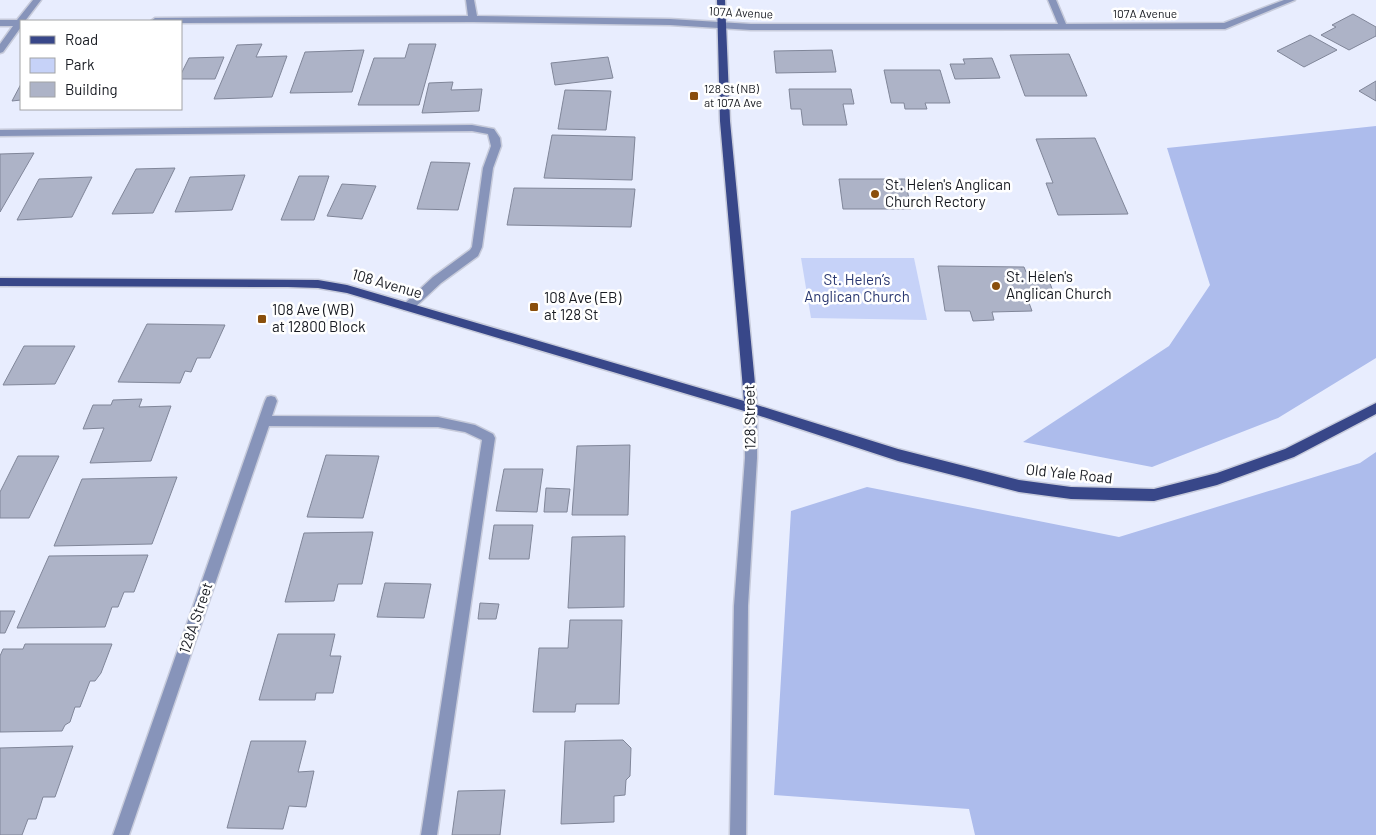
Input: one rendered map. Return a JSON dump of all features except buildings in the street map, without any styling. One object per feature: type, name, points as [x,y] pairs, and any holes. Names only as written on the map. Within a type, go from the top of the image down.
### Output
[{"type":"main road","name":"128 Street","points":[[721,0],[725,120],[736,252],[748,347],[751,408]]},
{"type":"main road","name":"108 Avenue","points":[[0,282],[104,281],[318,284],[366,293],[751,408]]},
{"type":"main road","name":"Old Yale Road","points":[[751,408],[898,455],[966,474],[1019,486],[1071,493],[1120,496],[1154,495],[1217,479],[1289,453],[1376,408]]},
{"type":"street","points":[[22,20],[37,0]]},
{"type":"street","points":[[470,0],[473,19]]},
{"type":"street","points":[[1052,0],[1063,26]]},
{"type":"street","name":"107A Avenue","points":[[182,21],[473,19],[670,22],[751,27],[1225,26],[1291,0]]},
{"type":"street","points":[[0,23],[20,22]]},
{"type":"street","points":[[0,50],[20,23]]},
{"type":"street","points":[[0,133],[472,128],[490,131],[495,138],[496,146],[488,168],[477,248],[474,254],[437,280],[408,307]]},
{"type":"street","name":"128A Street","points":[[121,835],[271,401]]},
{"type":"street","name":"128 Street","points":[[738,835],[741,606],[751,458],[751,408]]},
{"type":"street","points":[[264,421],[438,422],[478,430],[488,438],[429,835]]},
{"type":"green space","name":"St. Helen’s Anglican Church","points":[[801,258],[914,258],[927,320],[811,318]]},
{"type":"shaded area","points":[[1376,126],[1376,358],[1278,418],[1152,467],[1023,442],[1169,346],[1210,285],[1167,148]]},
{"type":"shaded area","points":[[1376,452],[1376,835],[975,835],[969,809],[774,795],[791,511],[867,487],[1119,537],[1360,463]]},
{"type":"place","name":"128 St (NB) at 107A Ave","points":[[694,96]]},
{"type":"place","name":"St. Helen's Anglican Church Rectory","points":[[875,194]]},
{"type":"place","name":"St. Helen's Anglican Church","points":[[996,286]]},
{"type":"place","name":"108 Ave (EB) at 128 St","points":[[534,307]]},
{"type":"place","name":"108 Ave (WB) at 12800 Block","points":[[262,319]]}]
